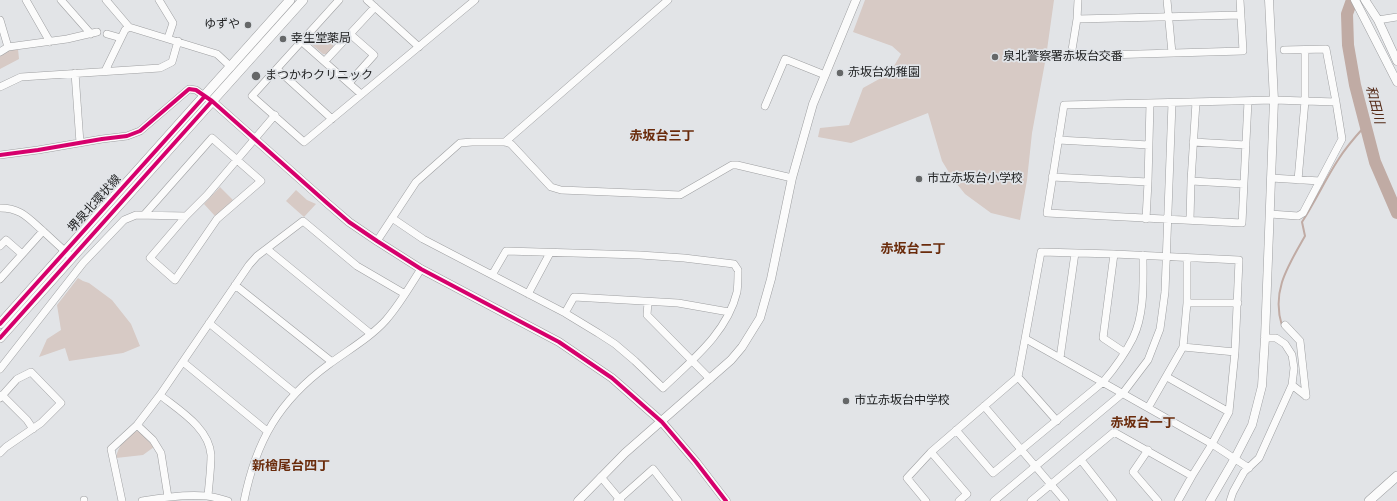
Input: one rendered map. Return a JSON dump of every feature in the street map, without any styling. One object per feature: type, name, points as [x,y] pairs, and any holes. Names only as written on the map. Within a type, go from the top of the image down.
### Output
[{"type":"main road","name":"堺泉北環状線","points":[[209,99],[231,67],[290,0]]},
{"type":"main road","name":"堺泉北環状線","points":[[0,338],[69,255],[209,99],[303,0]]},
{"type":"main road","name":"堺泉北環状線","points":[[0,324],[69,255]]},
{"type":"main road","points":[[1369,501],[1397,476]]},
{"type":"street","points":[[26,0],[50,42]]},
{"type":"street","points":[[0,52],[8,47],[50,42],[94,33],[61,0]]},
{"type":"street","points":[[159,0],[173,23],[168,38]]},
{"type":"street","points":[[339,0],[252,96],[304,142],[475,0]]},
{"type":"street","points":[[367,0],[419,47]]},
{"type":"street","points":[[505,142],[668,0]]},
{"type":"street","points":[[578,501],[625,453],[731,360],[742,347],[760,318],[771,279],[792,178],[813,104],[856,0]]},
{"type":"street","points":[[1078,0],[1077,19],[1071,56],[1243,51],[1240,0]]},
{"type":"street","points":[[1167,0],[1172,53]]},
{"type":"street","points":[[1210,501],[1252,425],[1262,386],[1266,338],[1274,100],[1268,0]]},
{"type":"street","points":[[1355,0],[1397,82]]},
{"type":"street","points":[[108,1],[129,27],[217,54],[231,67]]},
{"type":"street","points":[[1367,2],[1378,20],[1397,60]]},
{"type":"street","points":[[324,61],[375,7]]},
{"type":"street","points":[[1077,19],[1241,15]]},
{"type":"street","points":[[1378,20],[1397,17]]},
{"type":"street","points":[[0,23],[8,47]]},
{"type":"street","points":[[105,71],[121,38],[129,27]]},
{"type":"street","points":[[108,34],[121,38]]},
{"type":"street","points":[[349,83],[374,55],[350,34]]},
{"type":"street","points":[[0,87],[21,73],[75,73],[160,68],[172,62],[178,41]]},
{"type":"street","points":[[301,41],[361,94]]},
{"type":"street","points":[[1270,214],[1298,216],[1303,213],[1342,139],[1326,50],[1284,50]]},
{"type":"street","points":[[1298,180],[1305,101],[1305,50]]},
{"type":"street","points":[[765,106],[785,59],[825,75]]},
{"type":"street","points":[[277,69],[332,119]]},
{"type":"street","points":[[75,73],[80,143]]},
{"type":"street","points":[[0,155],[127,136],[140,131],[189,90],[196,90],[209,99],[332,208],[377,241],[421,269],[559,342],[612,378],[662,422],[696,462],[726,501]]},
{"type":"street","points":[[1248,101],[1242,223],[1047,213],[1064,105],[1274,100],[1336,102]]},
{"type":"street","points":[[1190,220],[1196,102]]},
{"type":"street","points":[[1146,219],[1150,103]]},
{"type":"street","points":[[994,501],[1123,393],[1148,360],[1160,329],[1165,292],[1172,103]]},
{"type":"street","points":[[144,215],[212,138],[237,160],[261,181],[217,220],[174,280],[150,258],[237,160],[275,115]]},
{"type":"street","points":[[1058,140],[1149,145]]},
{"type":"street","points":[[377,241],[416,182],[460,143],[505,142],[511,144],[551,187],[561,190],[680,195],[737,164],[792,178]]},
{"type":"street","points":[[1193,142],[1246,145]]},
{"type":"street","points":[[1052,177],[1148,182]]},
{"type":"street","points":[[1271,178],[1320,181]]},
{"type":"street","points":[[1191,181],[1244,184]]},
{"type":"street","points":[[0,208],[10,208],[20,211],[69,255]]},
{"type":"street","points":[[0,369],[88,258],[124,220],[136,215],[186,216]]},
{"type":"street","points":[[392,218],[423,239],[528,294],[565,313],[615,344],[663,388],[714,338],[722,327],[737,291],[738,270],[734,264],[684,258],[640,255],[506,251],[492,275]]},
{"type":"street","points":[[122,501],[111,449],[137,425],[160,395],[249,265],[257,256],[303,221],[357,266],[405,294]]},
{"type":"street","points":[[0,279],[43,231]]},
{"type":"street","points":[[0,246],[3,238],[22,254]]},
{"type":"street","points":[[267,249],[371,334]]},
{"type":"street","points":[[926,501],[907,478],[930,452],[1018,377],[1041,252],[1239,260],[1235,352],[1229,412],[1178,501]]},
{"type":"street","points":[[528,294],[550,253]]},
{"type":"street","points":[[1060,358],[1075,253]]},
{"type":"street","points":[[1114,254],[1103,338],[1124,352]]},
{"type":"street","points":[[956,430],[993,473],[1103,382],[1112,371],[1133,338],[1139,318],[1142,297],[1143,255]]},
{"type":"street","points":[[1148,408],[1183,348],[1187,303],[1187,258]]},
{"type":"street","points":[[244,501],[248,478],[267,431],[278,414],[295,392],[306,382],[371,334],[386,320],[421,269]]},
{"type":"street","points":[[235,285],[332,362]]},
{"type":"street","points":[[565,313],[574,298],[678,303],[729,312]]},
{"type":"street","points":[[648,302],[647,315],[710,379]]},
{"type":"street","points":[[1187,303],[1238,302]]},
{"type":"street","points":[[209,323],[295,392]]},
{"type":"street","points":[[1285,325],[1300,341],[1306,396],[1292,385]]},
{"type":"street","points":[[1230,501],[1233,492],[1244,472],[1259,458],[1292,385],[1294,368],[1292,354],[1285,344],[1276,338],[1266,338]]},
{"type":"street","points":[[1026,339],[1212,444],[1249,468]]},
{"type":"street","points":[[1183,348],[1235,352]]},
{"type":"street","points":[[183,362],[267,431]]},
{"type":"street","points":[[0,453],[6,447],[34,429],[61,403],[31,372],[17,379],[1,396],[27,420],[34,429]]},
{"type":"street","points":[[1018,377],[1057,421]]},
{"type":"street","points":[[1167,377],[1229,412]]},
{"type":"street","points":[[160,395],[197,425],[209,445],[211,455],[208,496]]},
{"type":"street","points":[[984,406],[1065,501]]},
{"type":"street","points":[[137,425],[153,440],[161,453],[168,497]]},
{"type":"street","points":[[1031,501],[1114,432],[1192,476]]},
{"type":"street","points":[[1148,450],[1133,472],[1158,501]]},
{"type":"street","points":[[930,452],[967,494],[959,501]]},
{"type":"street","points":[[1081,460],[1113,501]]},
{"type":"street","points":[[601,476],[619,500],[653,469],[678,501]]},
{"type":"street","points":[[142,501],[188,495],[208,496],[228,501]]},
{"type":"shaded area","points":[[865,0],[1054,0],[1046,57],[1032,133],[1027,180],[1020,220],[991,213],[965,194],[953,179],[942,161],[928,113],[851,143],[818,137],[820,128],[849,125],[863,88],[890,73],[901,54],[892,46],[853,32]]},
{"type":"shaded area","points":[[316,29],[334,46],[327,54],[323,54],[309,42],[308,38]]},
{"type":"shaded area","points":[[18,49],[19,59],[0,69],[0,55],[7,50]]},
{"type":"shaded area","points":[[220,187],[233,200],[215,216],[204,204]]},
{"type":"shaded area","points":[[296,190],[307,200],[316,204],[304,217],[286,201]]},
{"type":"shaded area","points":[[78,278],[89,283],[112,300],[131,324],[140,346],[123,353],[69,361],[65,348],[39,357],[47,339],[61,330],[57,305]]},
{"type":"shaded area","points":[[137,431],[140,432],[154,447],[143,455],[116,458],[123,442]]},
{"type":"waterway","name":"和田川","points":[[1352,0],[1347,14],[1348,45],[1355,85],[1375,162],[1397,213]]},
{"type":"waterway","points":[[1282,326],[1279,313],[1280,290],[1287,268],[1305,236],[1302,222],[1341,155],[1365,126]]},
{"type":"cycle path","points":[[0,155],[127,136],[140,131],[189,89],[196,90],[212,101],[349,222],[421,269],[559,342],[612,378],[662,422],[696,462],[726,501]]},
{"type":"cycle path","points":[[0,324],[205,96]]},
{"type":"cycle path","points":[[0,338],[212,101]]},
{"type":"place","name":"ゆずや","points":[[248,25]]},
{"type":"place","name":"幸生堂薬局","points":[[283,39]]},
{"type":"place","name":"泉北警察署赤坂台交番","points":[[995,57]]},
{"type":"place","name":"赤坂台幼稚園","points":[[840,73]]},
{"type":"place","name":"まつかわクリニック","points":[[256,76]]},
{"type":"place","name":"市立赤坂台小学校","points":[[919,179]]},
{"type":"place","name":"市立赤坂台中学校","points":[[846,401]]},
{"type":"district","name":"赤坂台三丁","points":[[662,137]]},
{"type":"district","name":"赤坂台二丁","points":[[913,250]]},
{"type":"district","name":"赤坂台一丁","points":[[1143,424]]},
{"type":"district","name":"新檜尾台四丁","points":[[291,467]]}]
